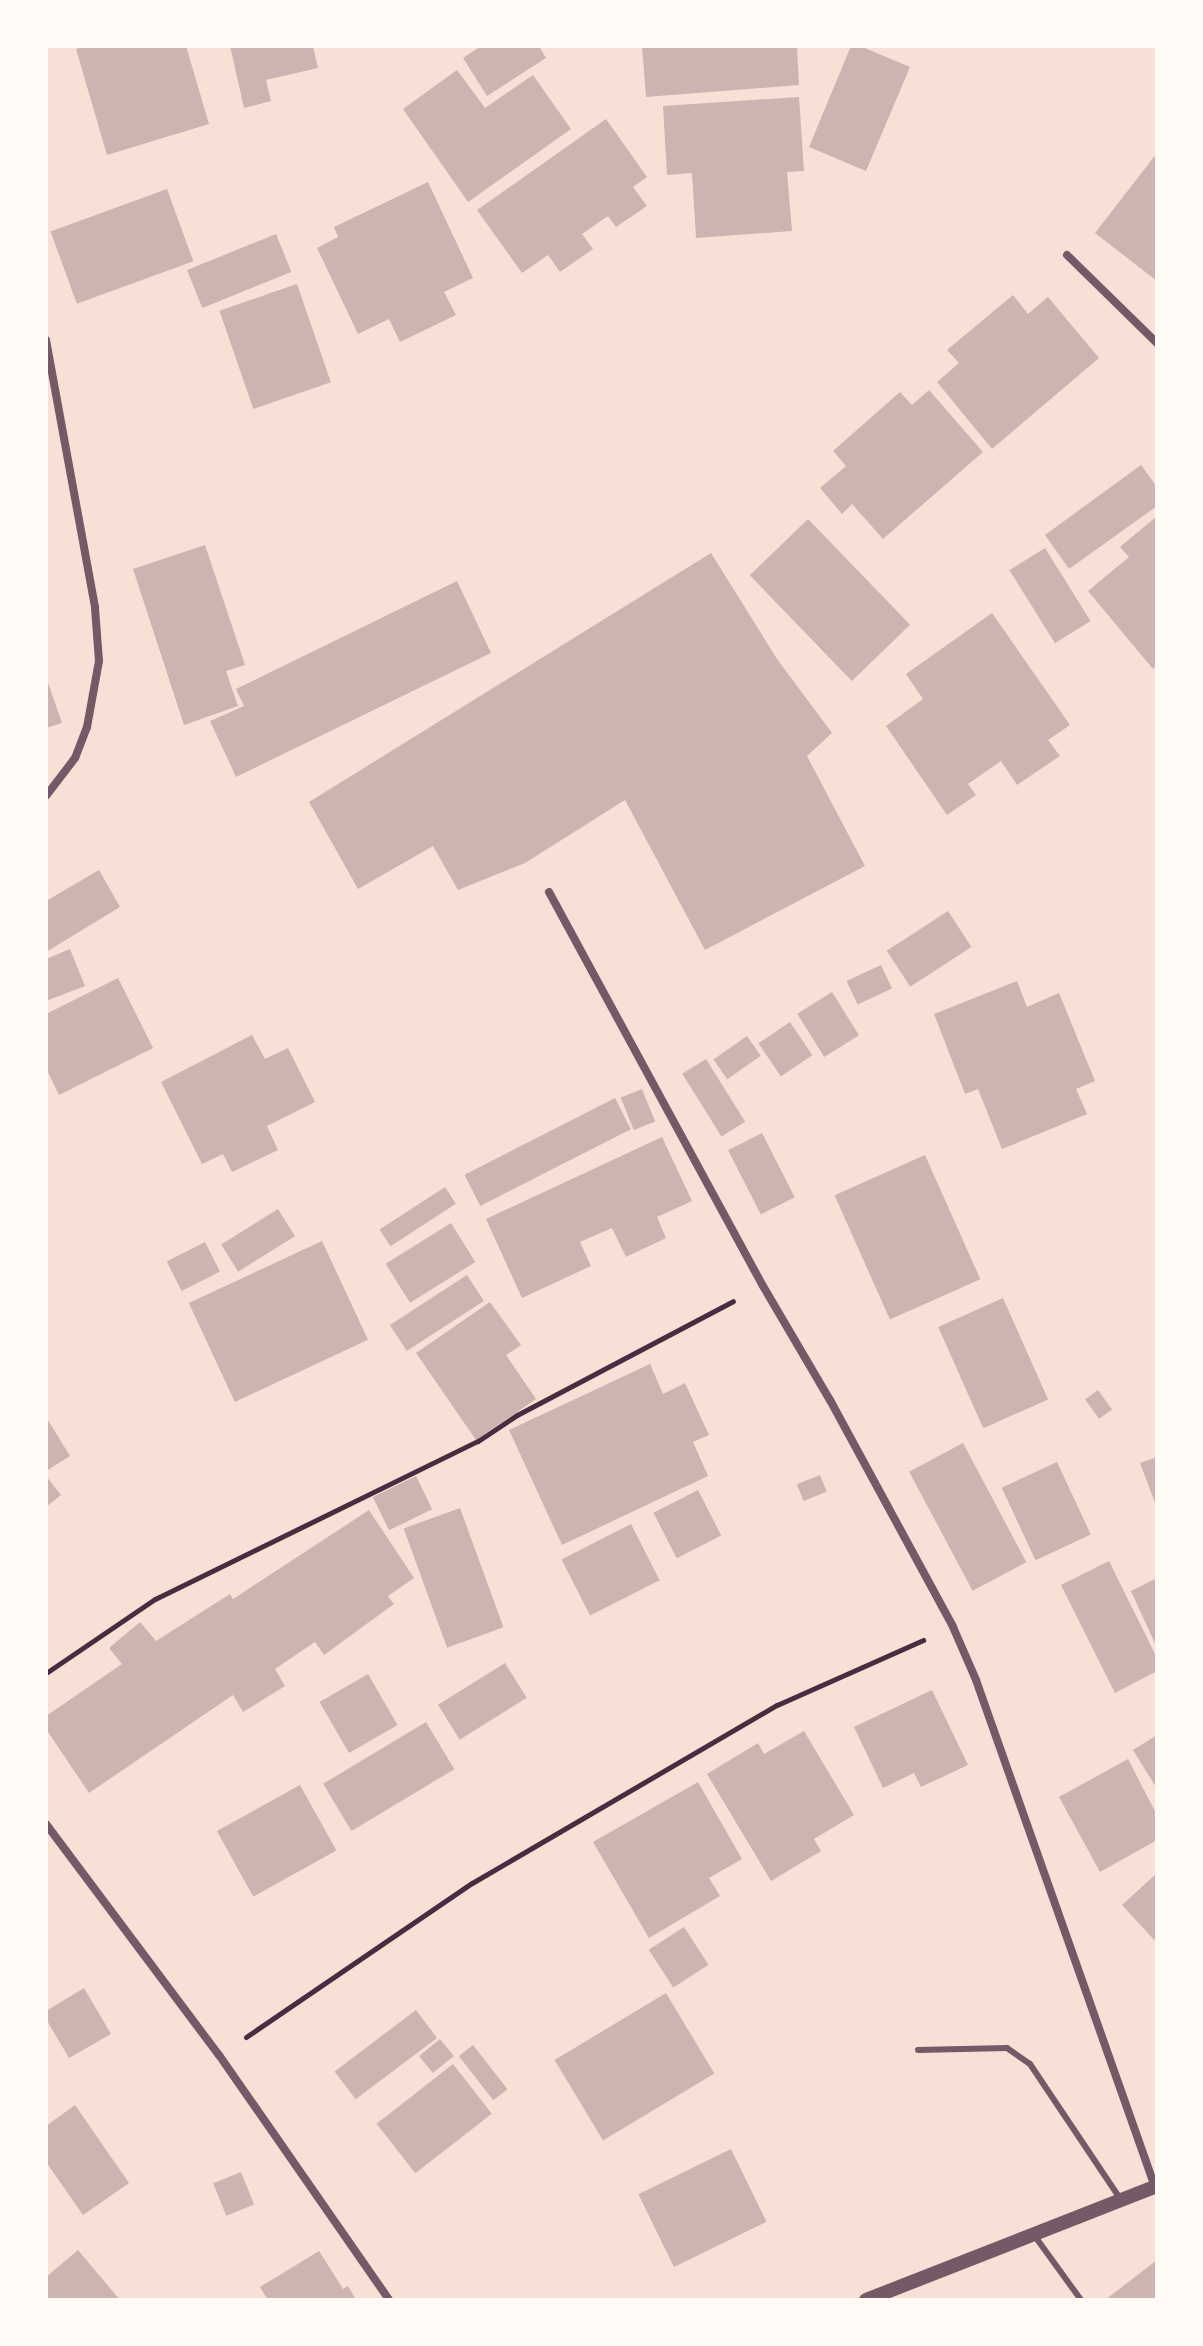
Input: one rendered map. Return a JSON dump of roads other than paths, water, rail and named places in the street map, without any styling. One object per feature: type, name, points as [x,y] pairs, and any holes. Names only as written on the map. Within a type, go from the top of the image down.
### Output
[{"type":"street","points":[[1067,255],[1157,343]]},
{"type":"street","points":[[46,340],[95,608],[99,661],[87,727],[75,758],[46,796]]},
{"type":"street","points":[[549,892],[953,1627],[981,1695],[1156,2186],[866,2300]]},
{"type":"street","points":[[46,1824],[219,2055],[389,2300]]},
{"type":"lane","points":[[918,2050],[1007,2048],[1030,2064],[1121,2200]]},
{"type":"lane","points":[[1033,2234],[1081,2300]]}]
